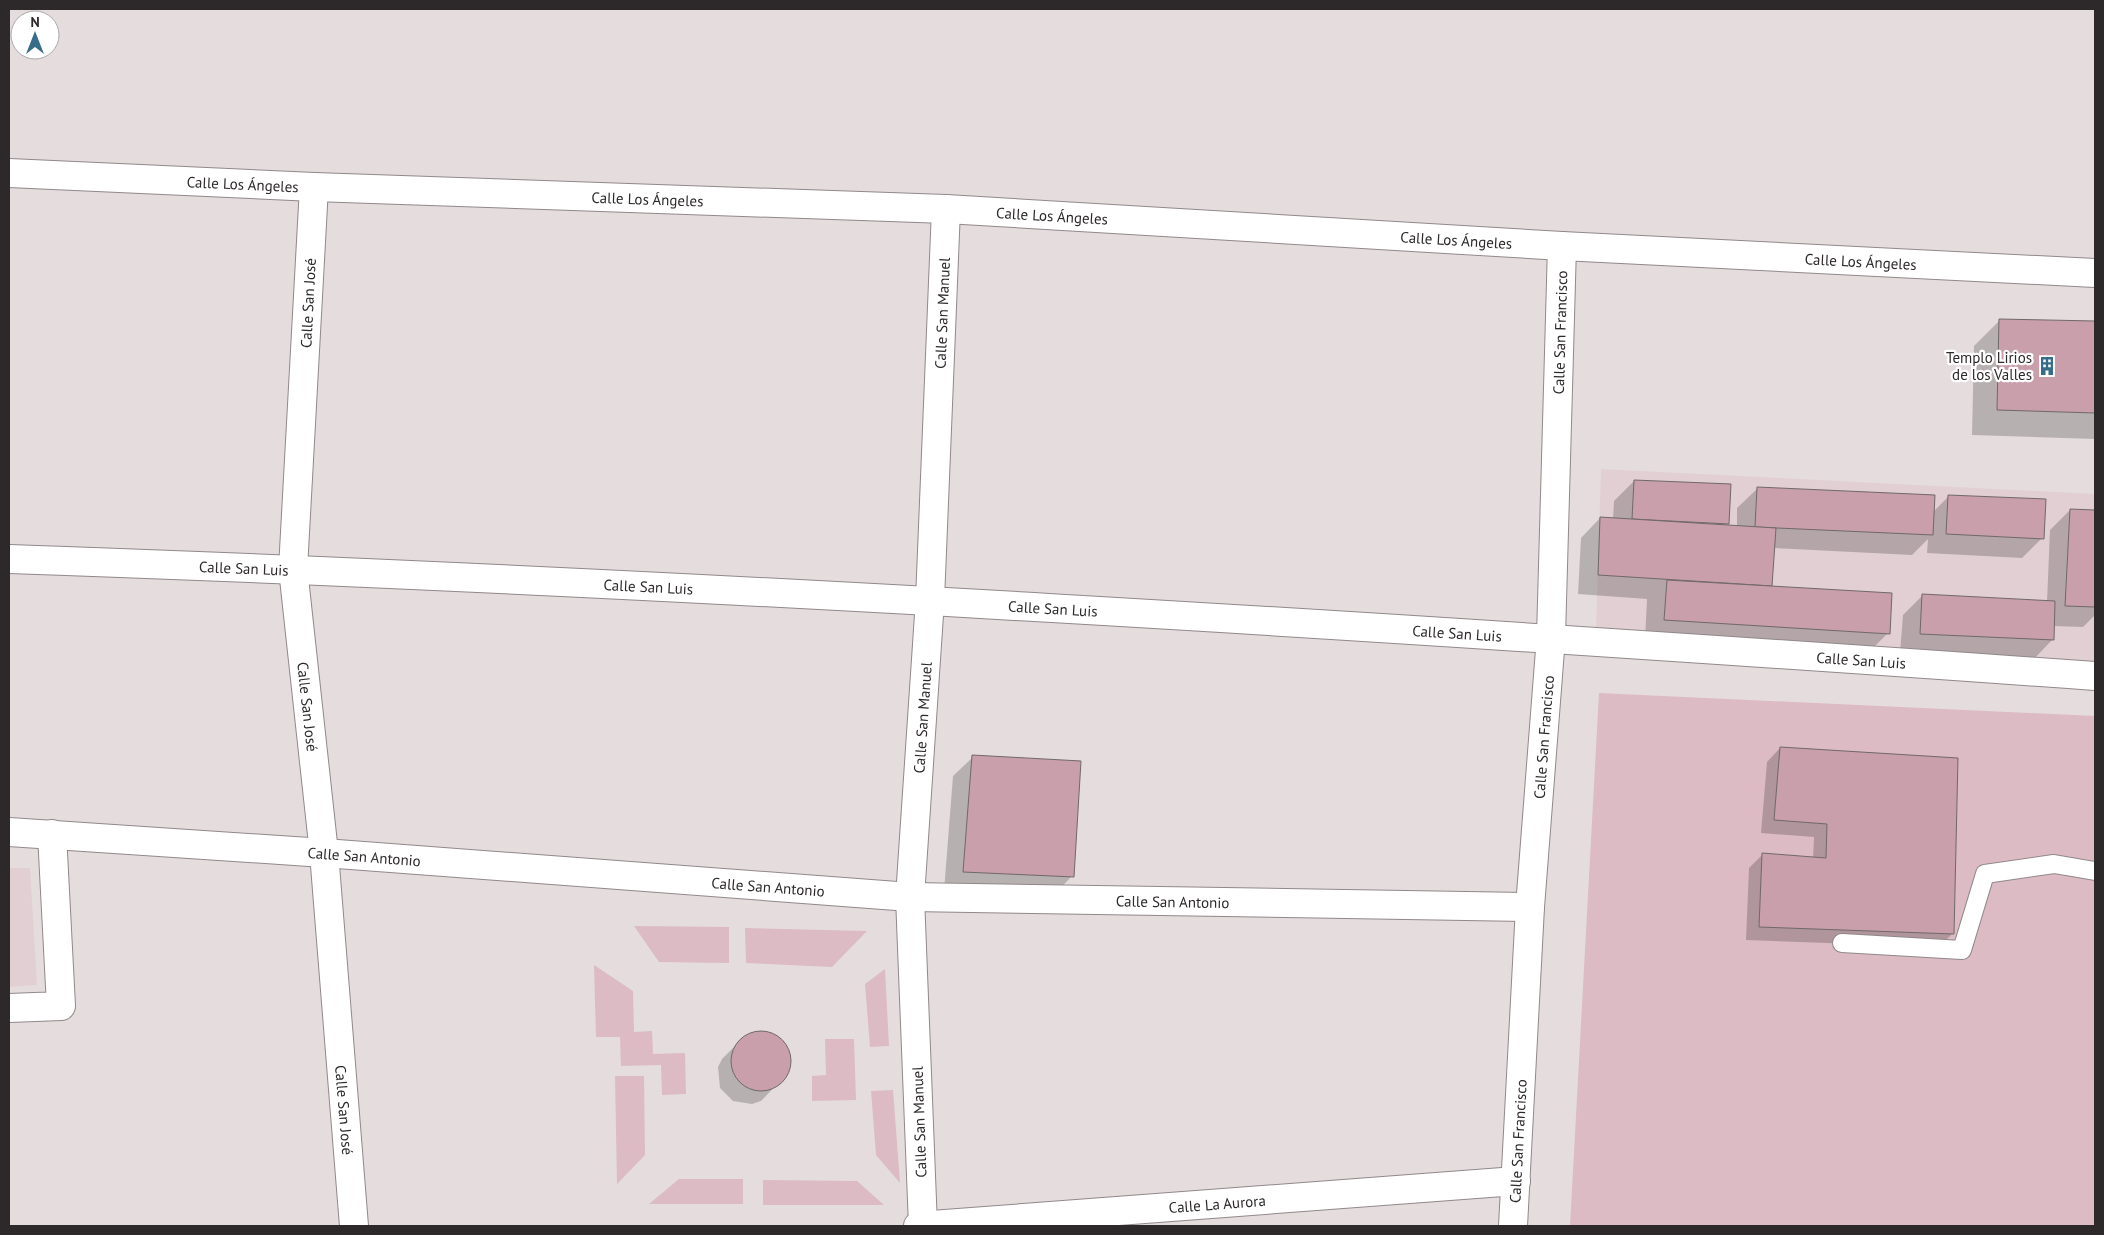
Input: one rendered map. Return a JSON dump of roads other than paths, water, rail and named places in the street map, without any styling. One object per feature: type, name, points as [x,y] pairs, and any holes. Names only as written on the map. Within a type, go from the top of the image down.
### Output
[{"type":"street","name":"Calle Los Ángeles","points":[[9,173],[314,187],[946,209],[1562,246],[2095,273]]},
{"type":"street","name":"Calle San José","points":[[314,187],[293,569],[324,853],[354,1226]]},
{"type":"street","name":"Calle San Manuel","points":[[923,1226],[910,897],[930,600],[946,209]]},
{"type":"street","name":"Calle San Francisco","points":[[1513,1226],[1530,907],[1551,637],[1562,246]]},
{"type":"street","name":"Calle San Luis","points":[[9,559],[293,569],[930,600],[1551,637],[2095,676]]},
{"type":"street","name":"Calle San Antonio","points":[[9,832],[324,853],[910,897],[1530,907]]},
{"type":"street","points":[[9,1008],[61,1006],[52,834]]},
{"type":"street","name":"Calle La Aurora","points":[[918,1226],[1516,1181]]},
{"type":"lane","points":[[1842,943],[1962,950],[1985,874],[2054,864],[2095,871]]},
{"type":"place","name":"Templo Lirios de los Valles","points":[[2047,366]]}]
